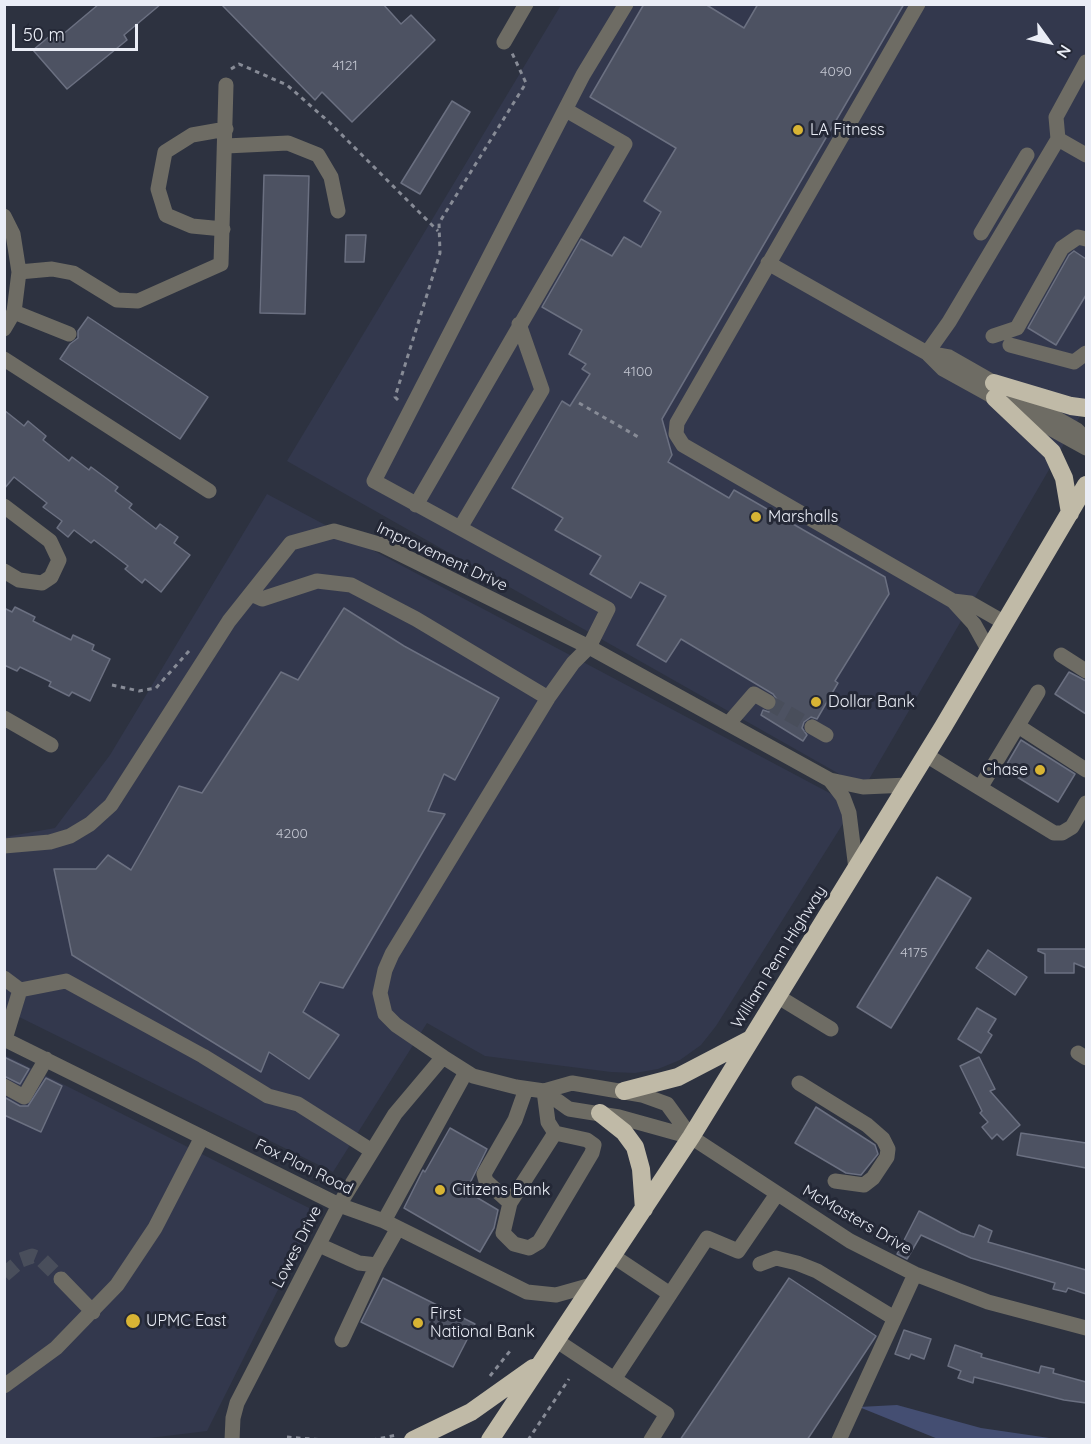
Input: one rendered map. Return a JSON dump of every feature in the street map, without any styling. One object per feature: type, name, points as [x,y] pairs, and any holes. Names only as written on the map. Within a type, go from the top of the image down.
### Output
[{"type":"highway","points":[[995,391],[1086,408]]},
{"type":"highway","points":[[995,391],[1052,452],[1064,478],[1070,513]]},
{"type":"highway","name":"William Penn Highway","points":[[490,1440],[691,1137],[908,785],[1086,485]]},
{"type":"highway","points":[[624,1091],[678,1077],[751,1040]]},
{"type":"highway","points":[[600,1113],[624,1132],[635,1148],[641,1168],[644,1209]]},
{"type":"highway","points":[[413,1440],[471,1412],[542,1362]]},
{"type":"street","points":[[504,42],[526,4]]},
{"type":"street","points":[[626,4],[583,75],[374,481],[608,609],[589,647],[573,663],[548,698],[392,954],[385,970],[380,993],[385,1014],[396,1026],[482,1080],[544,1091],[572,1083],[624,1091],[667,1104],[691,1137]]},
{"type":"street","points":[[918,4],[677,423],[678,440],[953,601],[974,624],[989,651]]},
{"type":"street","points":[[927,352],[949,322],[1058,138],[1056,117],[1086,62]]},
{"type":"street","points":[[19,272],[52,268],[73,273],[117,300],[138,301],[222,264],[226,85]]},
{"type":"street","points":[[416,505],[624,144],[566,110]]},
{"type":"street","points":[[223,229],[192,226],[166,214],[158,189],[165,152],[192,135],[226,129]]},
{"type":"street","points":[[1058,138],[1086,155]]},
{"type":"street","points":[[226,146],[288,143],[318,155],[331,177],[338,211]]},
{"type":"street","points":[[981,232],[1027,155]]},
{"type":"street","points":[[4,216],[13,234],[19,272],[14,312],[4,329]]},
{"type":"street","points":[[993,336],[1017,328],[1062,248],[1078,237],[1086,239]]},
{"type":"street","points":[[768,263],[927,352],[943,369],[1077,430],[1086,439]]},
{"type":"street","points":[[14,312],[69,334]]},
{"type":"street","points":[[460,528],[542,390],[519,324]]},
{"type":"street","points":[[1010,345],[1074,362],[1086,353]]},
{"type":"street","points":[[4,359],[209,490]]},
{"type":"street","points":[[995,391],[1086,448]]},
{"type":"street","points":[[4,506],[50,542],[58,560],[51,577],[42,583],[19,580],[4,571]]},
{"type":"street","name":"Improvement Drive","points":[[4,846],[50,842],[70,836],[90,824],[111,805],[229,621],[291,543],[334,531],[382,545],[589,647],[830,780]]},
{"type":"street","points":[[250,594],[262,599],[317,581],[351,585],[416,619],[548,698]]},
{"type":"street","points":[[953,601],[970,603],[1005,623]]},
{"type":"street","points":[[1061,655],[1086,671]]},
{"type":"street","points":[[980,788],[1038,692]]},
{"type":"street","points":[[729,723],[754,694],[768,702]]},
{"type":"street","points":[[4,718],[51,745]]},
{"type":"street","points":[[1018,726],[1086,770]]},
{"type":"street","points":[[812,728],[826,735]]},
{"type":"street","points":[[926,755],[1054,833],[1062,833],[1072,827],[1086,803]]},
{"type":"street","points":[[830,780],[863,787],[908,785]]},
{"type":"street","points":[[830,780],[843,797],[849,813],[856,869]]},
{"type":"street","points":[[4,978],[20,990],[66,981],[203,1056],[268,1096],[298,1104],[372,1151]]},
{"type":"street","points":[[5,1039],[20,990]]},
{"type":"street","points":[[777,996],[831,1029]]},
{"type":"street","name":"Fox Plan Road","points":[[5,1039],[339,1205],[384,1221],[534,1294],[556,1295],[595,1284]]},
{"type":"street","name":"Lowes Drive","points":[[232,1440],[233,1418],[237,1403],[339,1205],[402,1105],[443,1057]]},
{"type":"street","points":[[4,1086],[24,1097],[45,1059]]},
{"type":"street","points":[[384,1221],[466,1072]]},
{"type":"street","points":[[799,1083],[867,1125],[883,1139],[888,1149],[887,1158],[873,1178],[864,1185],[835,1181]]},
{"type":"street","points":[[510,1203],[486,1181],[484,1174],[515,1120],[526,1089]]},
{"type":"street","points":[[544,1091],[568,1109],[600,1113],[691,1137]]},
{"type":"street","points":[[544,1091],[548,1122],[555,1133],[587,1140],[594,1145],[592,1153],[539,1242],[529,1248],[514,1244],[503,1233],[510,1203],[555,1133]]},
{"type":"street","points":[[4,1386],[56,1348],[93,1312],[135,1260],[202,1137]]},
{"type":"street","name":"McMasters Drive","points":[[691,1137],[850,1241],[915,1274],[988,1302],[1086,1328]]},
{"type":"street","points":[[615,1378],[708,1238],[738,1251],[777,1194]]},
{"type":"street","points":[[342,1340],[376,1265],[398,1228]]},
{"type":"street","points":[[319,1245],[360,1263],[376,1265]]},
{"type":"street","points":[[613,1256],[670,1294]]},
{"type":"street","points":[[760,1264],[776,1258],[817,1271],[894,1318]]},
{"type":"street","points":[[839,1440],[915,1274]]},
{"type":"street","points":[[61,1279],[93,1312]]},
{"type":"street","points":[[557,1341],[667,1414],[651,1440]]},
{"type":"path","points":[[410,413],[395,397],[440,253],[439,223],[526,83],[517,60],[504,42]]},
{"type":"path","points":[[231,69],[239,63],[287,85],[328,122],[439,232]]},
{"type":"path","points":[[579,403],[640,438]]},
{"type":"path","points":[[112,685],[139,691],[156,688],[193,648]]},
{"type":"path","points":[[528,1440],[570,1379]]},
{"type":"path","points":[[287,1437],[323,1440]]},
{"type":"shaded area","points":[[561,5],[1086,5],[1086,406],[864,788],[287,461]]},
{"type":"shaded area","points":[[267,494],[854,806],[716,1026],[701,1045],[680,1060],[658,1069],[635,1073],[611,1072],[485,1056],[427,1023],[333,1172],[5,1010],[5,837],[55,828],[110,755]]},
{"type":"shaded area","name":"UPMC East","points":[[5,1055],[317,1212],[207,1431],[133,1440],[5,1439]]},
{"type":"shaded area","points":[[897,1405],[981,1428],[1056,1439],[938,1439],[859,1407]]},
{"type":"building","points":[[99,4],[161,4],[124,35],[127,40],[67,89],[33,50],[51,35],[55,41]]},
{"type":"building","points":[[221,4],[383,4],[401,24],[411,15],[435,40],[352,122],[322,92],[315,100]]},
{"type":"building","points":[[644,4],[705,4],[744,28],[758,4],[904,4],[662,419],[672,455],[668,462],[729,498],[734,490],[885,577],[889,594],[835,681],[838,683],[817,719],[811,717],[804,722],[802,728],[807,735],[803,741],[761,715],[763,710],[769,712],[776,707],[778,701],[773,694],[681,639],[666,662],[637,645],[666,596],[640,582],[631,598],[590,574],[601,556],[555,530],[563,518],[512,488],[562,401],[570,406],[590,374],[582,369],[586,364],[569,354],[582,330],[542,307],[581,239],[612,256],[624,237],[641,247],[661,212],[644,201],[676,148],[590,97]]},
{"type":"building","points":[[452,101],[470,112],[420,194],[401,183]]},
{"type":"building","points":[[264,175],[309,176],[305,314],[260,313]]},
{"type":"building","points":[[346,235],[366,235],[364,262],[345,262]]},
{"type":"building","points":[[1074,251],[1086,259],[1086,295],[1056,345],[1028,328],[1069,255]]},
{"type":"building","points":[[88,317],[208,397],[180,439],[60,359],[70,344],[78,338],[78,331]]},
{"type":"building","points":[[4,410],[24,426],[28,421],[46,436],[43,440],[69,461],[72,457],[89,470],[91,467],[118,487],[115,491],[132,504],[129,508],[156,529],[160,524],[178,537],[174,543],[190,555],[161,592],[145,579],[142,583],[125,569],[128,566],[94,540],[91,543],[74,530],[68,537],[57,528],[62,521],[43,507],[47,503],[14,477],[4,489]]},
{"type":"building","points":[[15,607],[35,617],[33,621],[71,640],[73,635],[94,645],[92,650],[110,659],[90,701],[72,692],[69,696],[49,686],[51,682],[20,667],[17,671],[4,665],[4,608],[12,612]]},
{"type":"building","points":[[344,608],[404,646],[499,698],[455,780],[444,774],[428,811],[445,814],[343,988],[320,982],[303,1012],[339,1035],[309,1079],[269,1052],[261,1072],[72,955],[54,869],[96,869],[108,855],[131,870],[179,786],[202,793],[281,672],[298,680]]},
{"type":"building","points":[[1069,672],[1086,681],[1086,714],[1055,694]]},
{"type":"building","name":"Chase","points":[[1021,740],[1075,774],[1058,802],[1004,769]]},
{"type":"building","points":[[937,877],[971,898],[891,1028],[857,1007]]},
{"type":"building","points":[[1038,949],[1086,949],[1086,968],[1074,963],[1074,973],[1045,973],[1045,954]]},
{"type":"building","points":[[988,950],[1027,977],[1015,995],[976,968]]},
{"type":"building","points":[[977,1008],[996,1019],[988,1032],[992,1035],[981,1053],[958,1039]]},
{"type":"building","points":[[4,1057],[29,1069],[20,1084],[4,1076]]},
{"type":"building","points":[[979,1057],[995,1089],[990,1091],[1020,1125],[1003,1140],[997,1134],[992,1139],[982,1127],[988,1122],[980,1113],[982,1111],[960,1066]]},
{"type":"building","points":[[46,1078],[62,1086],[41,1132],[4,1115],[4,1097],[20,1106],[28,1106]]},
{"type":"building","points":[[816,1107],[875,1145],[878,1154],[861,1175],[846,1173],[795,1143]]},
{"type":"building","name":"Citizens Bank","points":[[450,1128],[487,1149],[466,1191],[498,1210],[494,1228],[480,1252],[404,1208],[423,1170],[425,1172]]},
{"type":"building","points":[[1021,1133],[1086,1143],[1086,1168],[1017,1155]]},
{"type":"building","points":[[919,1211],[961,1233],[974,1237],[979,1225],[992,1231],[988,1242],[1086,1270],[1086,1294],[1068,1288],[1066,1292],[1053,1289],[1055,1283],[971,1258],[921,1235],[907,1259],[897,1254]]},
{"type":"building","name":"First National Bank","points":[[383,1278],[475,1324],[453,1367],[361,1322]]},
{"type":"building","points":[[789,1278],[876,1336],[807,1440],[680,1440]]},
{"type":"building","points":[[904,1330],[931,1339],[924,1359],[911,1354],[909,1359],[895,1354]]},
{"type":"building","points":[[955,1345],[982,1354],[981,1357],[1039,1373],[1041,1366],[1054,1369],[1053,1373],[1086,1382],[1086,1403],[1064,1400],[974,1377],[973,1383],[958,1378],[961,1371],[948,1366]]},
{"type":"tunnel","points":[[768,702],[812,727]]},
{"type":"tunnel","points":[[4,1275],[21,1260],[32,1256],[42,1260],[61,1279]]},
{"type":"place","name":"LA Fitness","points":[[798,130]]},
{"type":"place","name":"Marshalls","points":[[756,517]]},
{"type":"place","name":"Dollar Bank","points":[[816,702]]},
{"type":"place","name":"Chase","points":[[1040,770]]},
{"type":"place","name":"Citizens Bank","points":[[440,1190]]},
{"type":"place","name":"UPMC East","points":[[133,1321]]},
{"type":"place","name":"First National Bank","points":[[418,1323]]}]
